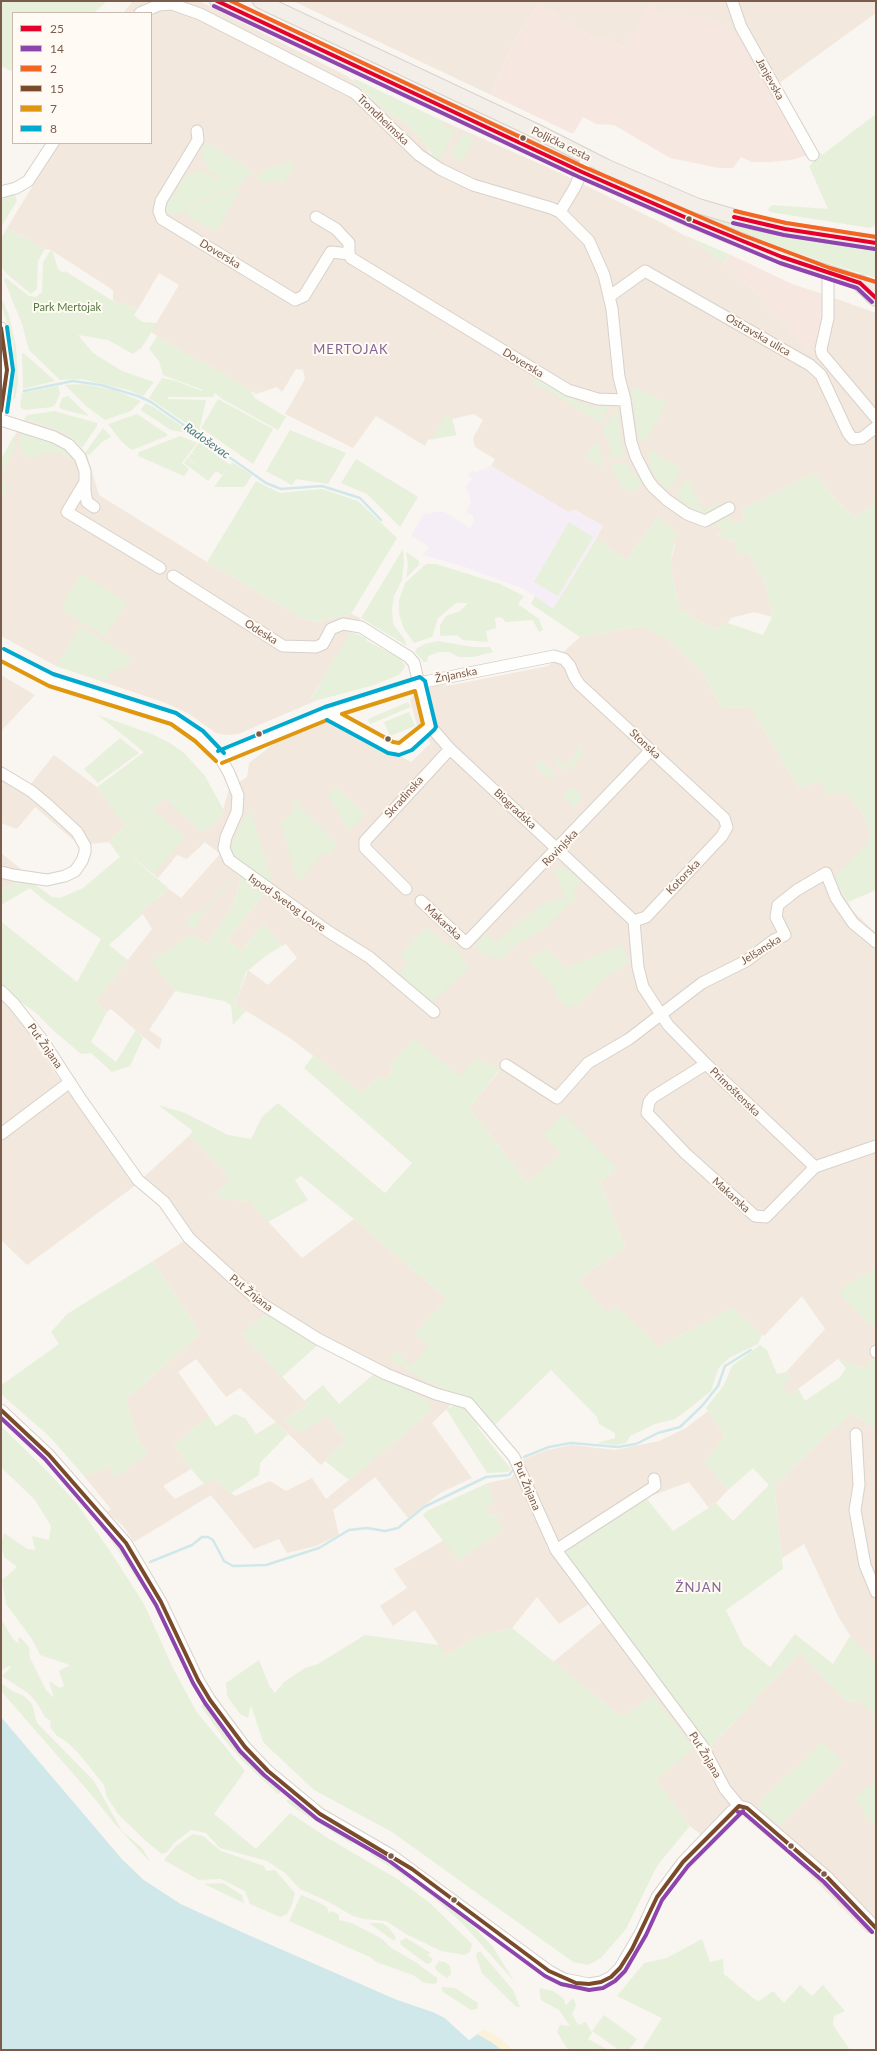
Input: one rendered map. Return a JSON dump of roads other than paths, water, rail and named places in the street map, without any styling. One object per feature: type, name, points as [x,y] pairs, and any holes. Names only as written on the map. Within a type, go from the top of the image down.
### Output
[{"type":"highway","points":[[860,284],[876,298]]},
{"type":"main road","name":"Poljička cesta","points":[[217,1],[582,172],[740,241],[828,274],[876,288]]},
{"type":"main road","name":"Poljička cesta","points":[[260,1],[588,156],[607,167],[663,192],[724,214],[785,229],[876,243]]},
{"type":"street","name":"Janjevska","points":[[732,1],[742,27],[813,155]]},
{"type":"street","name":"Trondheimska","points":[[142,12],[159,5],[172,4],[200,14],[355,93],[420,155],[440,169],[473,185],[560,212]]},
{"type":"street","name":"Doverska","points":[[197,131],[198,140],[161,201],[159,210],[162,219],[295,300],[304,296],[331,252],[349,254],[351,258],[382,278],[568,390],[598,399],[625,400]]},
{"type":"street","points":[[1,192],[16,188],[28,181],[52,144]]},
{"type":"street","points":[[588,156],[582,172],[560,212],[589,241],[600,264],[610,296],[617,343],[619,377],[625,400],[631,442],[636,457],[653,487],[667,500],[687,514],[705,521],[729,508]]},
{"type":"street","points":[[316,217],[336,229],[349,243],[349,254]]},
{"type":"street","name":"Ostravska ulica","points":[[610,296],[645,271],[810,365],[821,375],[848,434],[853,439],[862,438],[876,427]]},
{"type":"street","points":[[828,274],[828,318],[821,349],[822,354],[876,418]]},
{"type":"street","points":[[1,328],[7,370],[1,411]]},
{"type":"street","points":[[1,420],[54,438],[69,445],[80,457],[85,472],[87,502],[94,507]]},
{"type":"street","points":[[85,482],[66,512],[160,568]]},
{"type":"street","name":"Odeska","points":[[173,576],[284,646],[316,647],[323,644],[331,629],[343,624],[361,627],[409,657],[414,663],[419,683]]},
{"type":"street","name":"Ispod Svetog Lovre","points":[[1,654],[51,680],[174,719],[199,736],[220,757],[236,787],[238,795],[237,812],[226,837],[224,848],[229,860],[328,932],[369,957],[434,1012]]},
{"type":"street","name":"Žnjanska","points":[[220,757],[327,713],[419,683],[554,656],[564,659]]},
{"type":"street","name":"Stonska","points":[[564,659],[570,666],[574,676],[580,684],[724,818],[727,827]]},
{"type":"street","name":"Biogradska","points":[[419,683],[430,726],[450,749],[634,921]]},
{"type":"street","points":[[327,713],[391,748],[400,749],[408,746],[430,726]]},
{"type":"street","name":"Skradinska","points":[[406,889],[365,848],[365,841],[450,749]]},
{"type":"street","name":"Rovinjska","points":[[466,943],[652,750]]},
{"type":"street","points":[[1,773],[31,791],[49,806],[77,832],[85,846],[82,861],[75,871],[65,876],[47,880],[12,876],[1,872]]},
{"type":"street","name":"Kotorska","points":[[634,921],[646,917],[722,836],[727,827]]},
{"type":"street","name":"Jelšanska","points":[[660,1013],[702,983],[746,961],[774,940],[785,935],[776,917],[778,905],[797,890],[826,873],[836,898],[854,923],[876,942]]},
{"type":"street","name":"Makarska","points":[[421,902],[466,943]]},
{"type":"street","name":"Primoštenska","points":[[634,921],[638,967],[643,987],[668,1025],[706,1064],[815,1167]]},
{"type":"street","name":"Put Žnjana","points":[[1,991],[14,1004],[43,1041],[138,1180],[164,1202],[189,1238],[262,1304],[318,1338],[386,1374],[436,1394],[468,1403],[514,1457],[556,1550],[703,1747],[725,1789],[739,1806]]},
{"type":"street","points":[[506,1065],[557,1098],[588,1063],[629,1039],[660,1013]]},
{"type":"street","name":"Makarska","points":[[706,1064],[653,1097],[647,1107],[649,1117],[685,1153],[755,1216],[766,1217],[815,1167]]},
{"type":"street","points":[[1,1134],[70,1082]]},
{"type":"street","points":[[815,1167],[876,1146]]},
{"type":"street","points":[[1,1410],[49,1455],[126,1543],[161,1602],[195,1674],[210,1700],[245,1747],[268,1771],[314,1810],[412,1869],[549,1971],[576,1983],[595,1983],[611,1977],[620,1968],[632,1949],[657,1896],[683,1862],[731,1812],[739,1806],[747,1808],[828,1878],[876,1928]]},
{"type":"street","points":[[856,1434],[859,1485],[855,1510],[865,1565],[876,1592]]},
{"type":"street","points":[[556,1550],[655,1486],[654,1479]]},
{"type":"water","points":[[1,1717],[122,1859],[144,1880],[181,1904],[395,1999],[433,2012],[445,2018],[469,2040],[477,2034],[502,2050],[1,2050]]},
{"type":"waterway","name":"Radoševac","points":[[24,391],[73,381],[101,385],[138,396],[151,402],[266,483],[281,489],[322,486],[360,498],[381,520]]},
{"type":"waterway","points":[[524,1457],[549,1447],[571,1443],[618,1447],[636,1444],[658,1433],[680,1427],[702,1406],[718,1386],[725,1366],[751,1350]]},
{"type":"waterway","points":[[150,1562],[192,1545],[202,1537],[208,1537],[213,1540],[224,1561],[233,1566],[266,1565],[319,1548],[349,1530],[367,1528],[385,1531],[398,1528],[424,1507],[486,1477],[509,1475],[514,1469]]},
{"type":"district","name":"MERTOJAK","points":[[351,350]]},
{"type":"district","name":"ŽNJAN","points":[[699,1588]]},
{"type":"park label","name":"Park Mertojak","points":[[67,307]]}]
